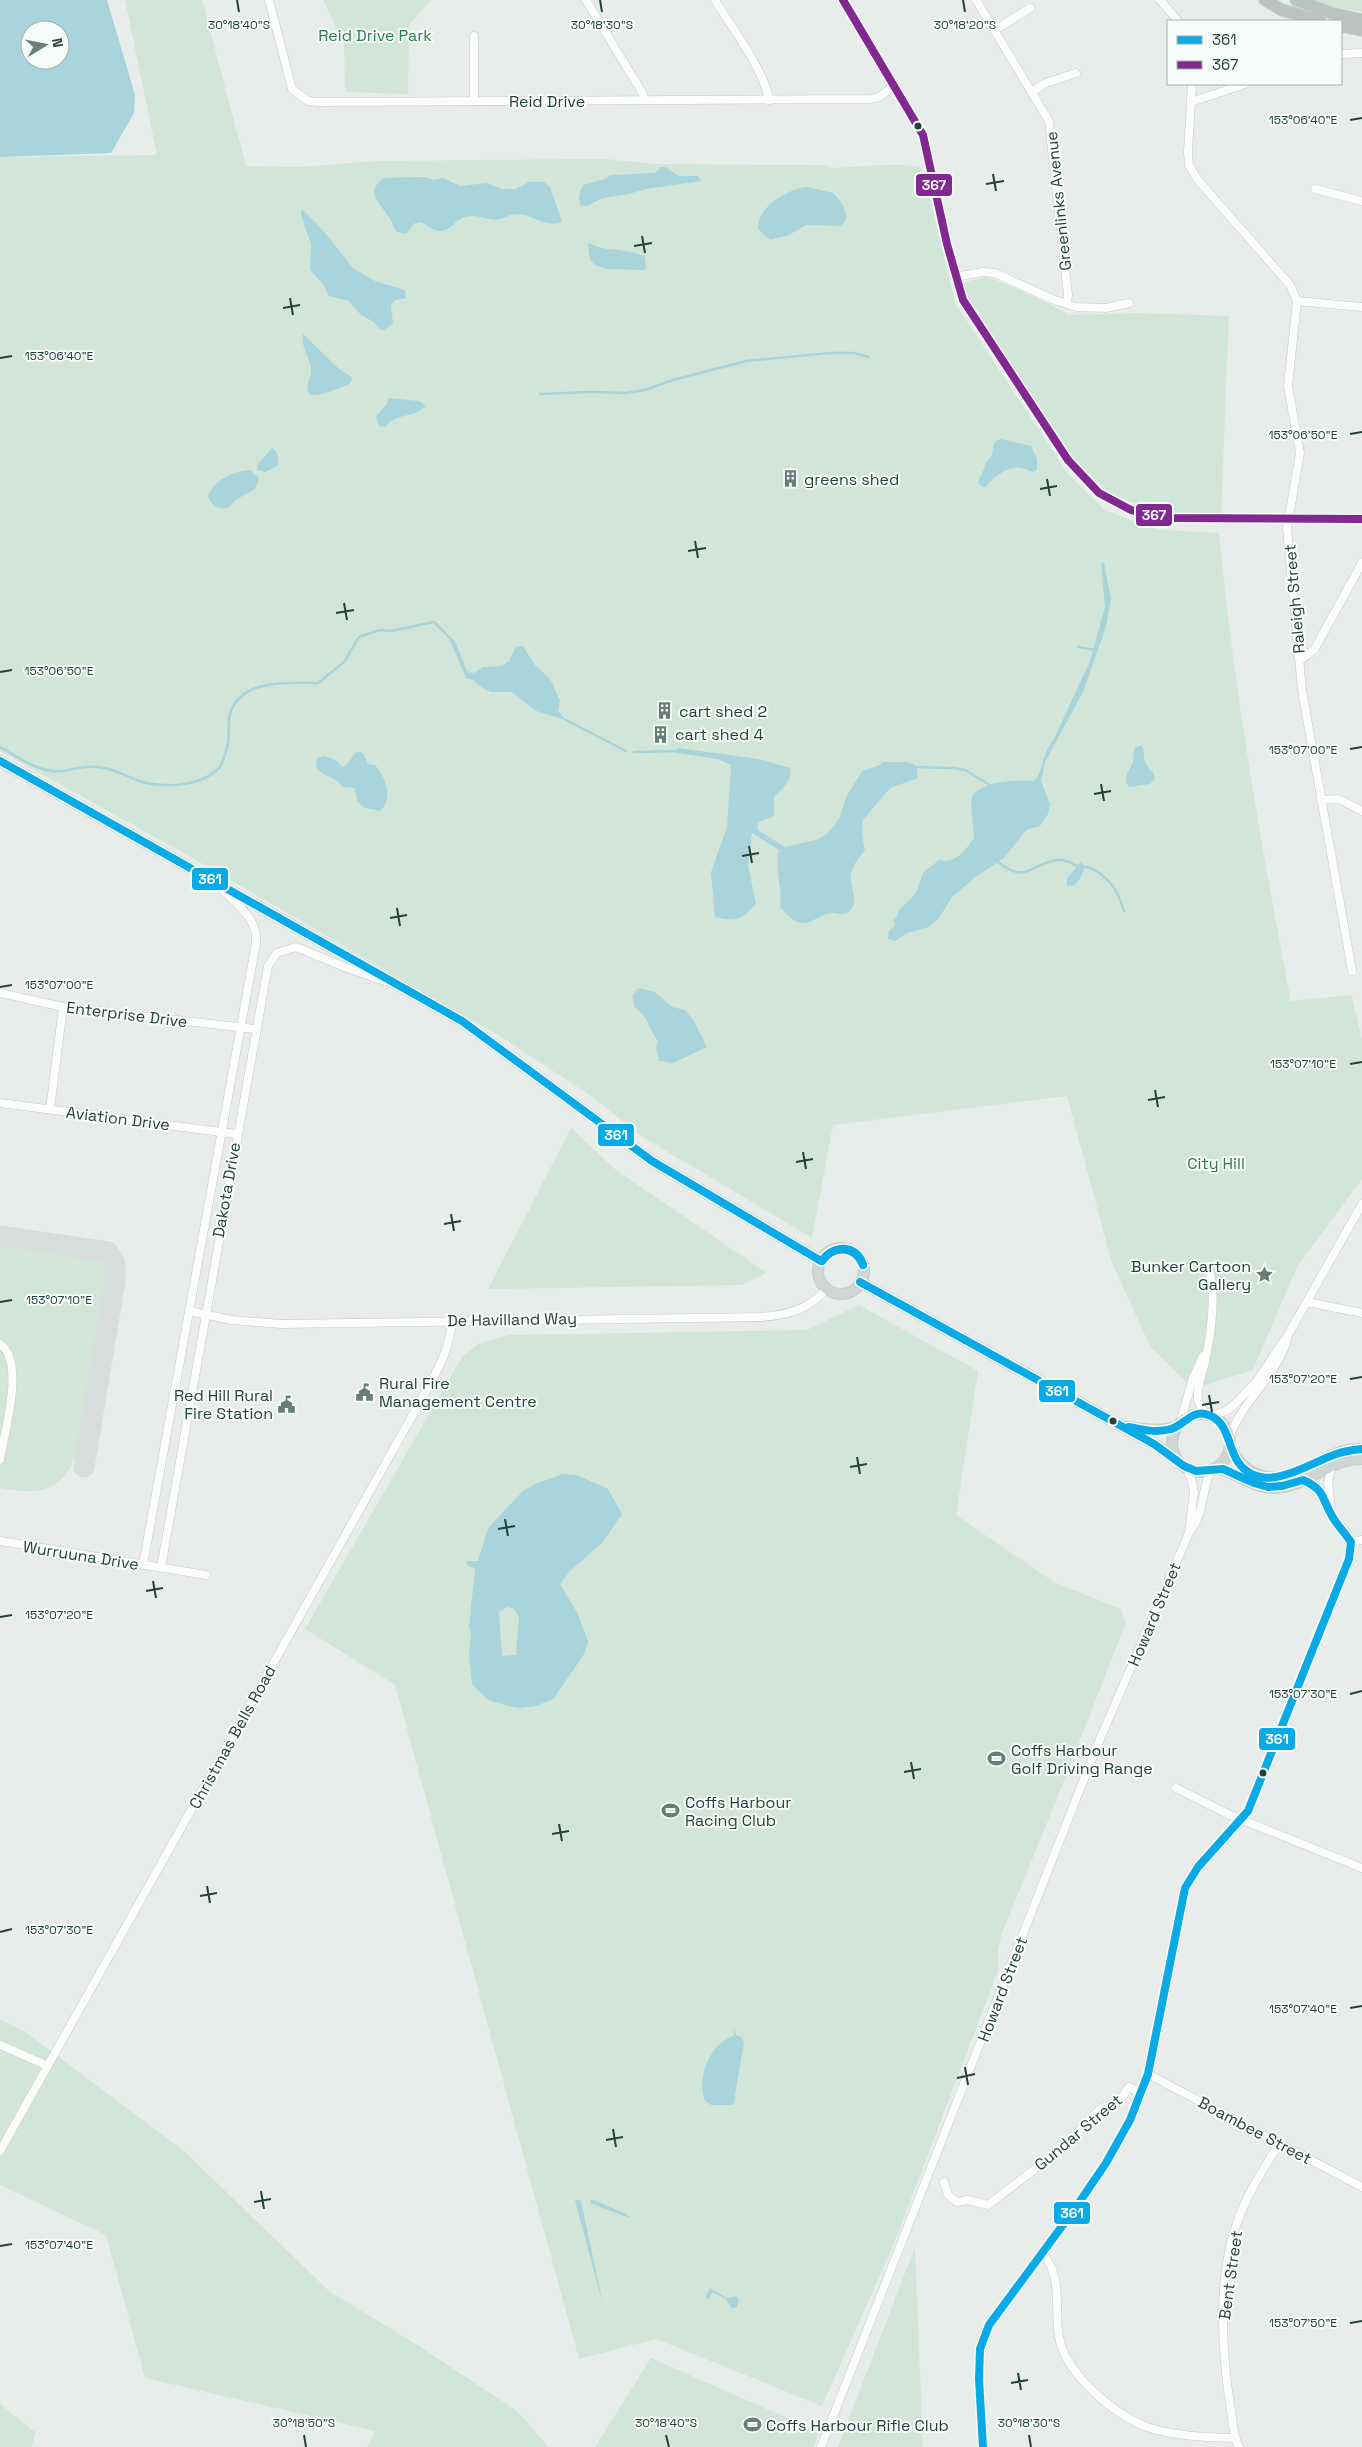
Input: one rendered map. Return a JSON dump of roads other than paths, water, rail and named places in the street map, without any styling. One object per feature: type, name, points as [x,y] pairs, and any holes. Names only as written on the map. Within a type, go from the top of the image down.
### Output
[{"type":"highway","points":[[1265,0],[1282,10],[1317,20]]},
{"type":"highway","points":[[1296,0],[1330,13],[1362,20]]},
{"type":"highway","points":[[1342,26],[1362,30]]},
{"type":"main road","points":[[0,761],[462,1021],[496,1044],[652,1161],[821,1261]]},
{"type":"main road","points":[[835,1249],[850,1250],[856,1254],[864,1266],[860,1282],[852,1291],[845,1293],[838,1293],[827,1288],[820,1280],[818,1272],[821,1261],[828,1252],[835,1249]]},
{"type":"main road","points":[[860,1282],[1119,1426],[1177,1459],[1194,1471],[1214,1469],[1232,1472],[1248,1481],[1267,1488],[1287,1486],[1303,1480],[1332,1464],[1362,1459]]},
{"type":"main road","points":[[1119,1426],[1155,1430],[1178,1425],[1198,1414],[1210,1415],[1223,1425],[1239,1464],[1248,1471],[1267,1477],[1295,1474],[1330,1454],[1362,1449]]},
{"type":"main road","points":[[1177,1459],[1172,1444],[1178,1425]]},
{"type":"main road","points":[[1214,1469],[1223,1462],[1230,1442]]},
{"type":"street","name":"Reid Drive","points":[[269,0],[292,89],[308,101],[870,99],[879,96],[894,86]]},
{"type":"street","points":[[586,0],[643,94],[644,100]]},
{"type":"street","points":[[714,0],[760,75],[767,88],[769,100]]},
{"type":"street","points":[[842,0],[919,129],[927,148],[955,277],[968,311],[1073,467],[1099,493],[1131,510],[1166,518],[1362,519]]},
{"type":"street","name":"Greenlinks Avenue","points":[[976,0],[1049,120],[1068,295],[1067,303]]},
{"type":"street","points":[[1160,0],[1177,20]]},
{"type":"street","points":[[995,30],[1030,8]]},
{"type":"street","points":[[474,36],[474,101]]},
{"type":"street","points":[[1342,54],[1362,53]]},
{"type":"street","points":[[1033,91],[1046,83],[1076,73]]},
{"type":"street","points":[[1192,85],[1189,165],[1197,179],[1290,284],[1297,301],[1362,307]]},
{"type":"street","points":[[1191,102],[1242,85]]},
{"type":"street","points":[[1315,189],[1362,201]]},
{"type":"street","points":[[955,277],[995,272],[1052,299],[1067,303],[1076,308],[1106,308],[1129,303]]},
{"type":"street","name":"Raleigh Street","points":[[1297,301],[1288,375],[1300,452],[1287,528],[1302,690],[1352,971]]},
{"type":"street","points":[[1300,660],[1314,650],[1362,563]]},
{"type":"street","points":[[1321,800],[1339,799],[1362,811]]},
{"type":"street","name":"Dakota Drive","points":[[143,1564],[257,931],[245,912],[214,881]]},
{"type":"street","name":"Dakota Drive","points":[[161,1568],[204,1314],[255,1028],[268,966],[278,953],[289,947],[304,948],[347,968],[406,988]]},
{"type":"street","name":"Enterprise Drive","points":[[0,993],[63,1007],[255,1028]]},
{"type":"street","points":[[50,1109],[63,1007]]},
{"type":"street","name":"Aviation Drive","points":[[0,1103],[236,1134]]},
{"type":"street","points":[[1208,1266],[1212,1282],[1212,1307],[1207,1350],[1198,1398],[1202,1409],[1210,1415],[1226,1411],[1243,1396],[1288,1335],[1362,1204]]},
{"type":"street","name":"De Havilland Way","points":[[189,1310],[252,1323],[773,1316],[787,1314],[804,1308],[816,1300],[827,1288]]},
{"type":"street","points":[[1306,1302],[1362,1314]]},
{"type":"street","name":"Christmas Bells Road","points":[[0,2151],[434,1377],[445,1356],[452,1320]]},
{"type":"street","points":[[1230,1442],[1241,1412],[1264,1384],[1283,1352],[1288,1335]]},
{"type":"street","points":[[0,1344],[5,1348],[12,1362],[14,1378],[0,1460]]},
{"type":"street","points":[[1178,1425],[1193,1378],[1207,1350]]},
{"type":"street","points":[[1332,1464],[1328,1482],[1332,1516]]},
{"type":"street","name":"Howard Street","points":[[1186,1467],[1194,1492],[1188,1533]]},
{"type":"street","name":"Howard Street","points":[[821,2447],[1097,1746],[1188,1533],[1199,1518],[1206,1484],[1214,1469]]},
{"type":"street","points":[[983,2447],[979,2379],[980,2349],[989,2325],[1106,2163],[1122,2136],[1142,2094],[1148,2074],[1185,1888],[1191,1876],[1244,1819],[1349,1560],[1351,1542],[1332,1516],[1316,1486],[1303,1480]]},
{"type":"street","points":[[1351,1542],[1362,1540]]},
{"type":"street","name":"Wurruuna Drive","points":[[0,1542],[206,1575]]},
{"type":"street","points":[[1176,1788],[1244,1819],[1362,1868]]},
{"type":"street","points":[[0,2045],[48,2066]]},
{"type":"street","name":"Boambee Street","points":[[1148,2074],[1280,2142],[1362,2187]]},
{"type":"street","name":"Gundar Street","points":[[944,2182],[948,2195],[957,2202],[968,2200],[988,2205],[1065,2146],[1101,2108],[1119,2102],[1129,2088],[1142,2094]]},
{"type":"street","name":"Bent Street","points":[[1240,2447],[1234,2438],[1226,2381],[1223,2328],[1231,2245],[1242,2211],[1280,2142]]},
{"type":"street","points":[[1042,2252],[1052,2269],[1059,2339],[1066,2358],[1090,2388],[1117,2410],[1148,2427],[1167,2432],[1234,2438]]},
{"type":"water","points":[[0,0],[107,0],[135,95],[134,113],[111,153],[0,157]]},
{"type":"water","points":[[660,167],[665,167],[679,176],[698,176],[701,181],[646,189],[603,198],[587,206],[580,205],[579,196],[583,185],[605,179],[611,175],[655,173]]},
{"type":"water","points":[[425,177],[434,180],[443,178],[460,186],[487,183],[502,189],[515,189],[529,182],[544,182],[550,187],[562,222],[556,224],[545,223],[517,214],[495,220],[469,216],[462,218],[448,229],[442,231],[433,229],[421,222],[415,223],[406,234],[396,231],[376,198],[375,188],[384,178]]},
{"type":"water","points":[[807,187],[833,193],[845,210],[846,219],[844,223],[840,226],[806,225],[789,235],[770,240],[758,229],[762,213],[782,195]]},
{"type":"water","points":[[302,209],[321,228],[354,269],[375,281],[405,290],[406,298],[395,300],[391,305],[393,324],[384,330],[379,329],[374,322],[361,315],[349,301],[329,296],[323,284],[310,270],[311,244],[301,215]]},
{"type":"water","points":[[590,243],[602,248],[639,254],[645,257],[646,268],[644,270],[606,269],[595,265],[590,260],[588,244]]},
{"type":"water","points":[[303,334],[339,369],[353,378],[350,384],[323,394],[310,395],[307,387],[311,369],[303,343]]},
{"type":"water","points":[[388,398],[419,401],[426,406],[422,410],[395,419],[381,427],[377,423],[376,416],[387,404]]},
{"type":"water","points":[[1001,439],[1031,446],[1037,459],[1037,469],[1033,472],[1022,468],[1011,468],[997,476],[986,487],[982,487],[978,482],[985,463],[991,457],[995,441]]},
{"type":"water","points":[[272,448],[278,456],[277,466],[265,472],[258,470],[257,465]]},
{"type":"water","points":[[250,470],[259,478],[258,483],[251,492],[237,499],[228,508],[219,508],[212,503],[208,497],[210,491],[219,481],[231,474]]},
{"type":"water","points":[[1101,563],[1104,563],[1111,599],[1106,627],[1083,692],[1045,762],[1041,781],[1050,804],[1048,814],[1040,826],[1026,830],[1004,858],[977,876],[952,897],[939,918],[929,927],[907,933],[895,941],[888,939],[889,931],[895,926],[893,920],[897,917],[898,911],[916,893],[923,873],[939,860],[945,861],[955,858],[974,838],[971,803],[973,794],[979,789],[994,783],[1034,781],[1040,772],[1046,752],[1053,741],[1090,661],[1105,607]]},
{"type":"water","points":[[446,633],[455,641],[467,671],[474,673],[483,667],[502,666],[509,661],[516,647],[523,646],[535,665],[550,679],[560,700],[558,711],[566,720],[536,711],[512,692],[491,692],[473,680],[466,678]]},
{"type":"water","points":[[1141,745],[1144,759],[1155,779],[1150,784],[1129,787],[1126,777],[1133,761],[1135,748]]},
{"type":"water","points":[[678,748],[759,759],[790,768],[791,772],[788,780],[774,797],[774,816],[759,822],[757,826],[759,831],[785,847],[819,839],[829,832],[840,817],[846,797],[862,771],[880,765],[882,762],[907,762],[913,764],[917,769],[918,778],[890,788],[863,820],[862,835],[865,850],[856,861],[852,871],[854,904],[850,911],[844,914],[830,913],[803,923],[791,918],[780,907],[777,865],[779,850],[752,833],[748,865],[756,904],[742,916],[728,919],[715,917],[711,872],[727,827],[731,765],[718,759],[677,753]]},
{"type":"water","points":[[355,753],[363,753],[368,764],[375,765],[379,769],[385,781],[387,801],[380,811],[365,808],[357,800],[355,788],[343,787],[336,780],[318,770],[316,766],[317,758],[325,756],[337,761],[342,767],[346,766]]},
{"type":"water","points":[[1081,862],[1085,867],[1081,877],[1075,885],[1067,886],[1067,878]]},
{"type":"water","points":[[638,988],[655,992],[672,1007],[685,1010],[694,1021],[707,1047],[673,1063],[659,1061],[656,1048],[658,1041],[643,1014],[634,1007],[633,995]]},
{"type":"water","points":[[563,1474],[577,1475],[608,1489],[622,1514],[603,1542],[570,1571],[560,1584],[578,1614],[588,1642],[583,1656],[553,1699],[536,1706],[520,1708],[489,1700],[472,1685],[469,1655],[471,1632],[469,1627],[475,1569],[467,1565],[467,1561],[478,1561],[488,1528],[523,1491],[535,1484]],"holes":[[[507,1607],[514,1609],[519,1618],[516,1655],[502,1656],[499,1612]]]},
{"type":"water","points":[[734,2027],[736,2035],[741,2037],[744,2042],[734,2102],[732,2105],[711,2105],[704,2099],[702,2090],[704,2071],[708,2061],[719,2045],[726,2039],[734,2036]]},
{"type":"water","points":[[578,2199],[581,2201],[603,2304],[575,2201]]},
{"type":"water","points":[[592,2199],[626,2214],[630,2218],[592,2204],[590,2202]]},
{"type":"water","points":[[710,2288],[727,2298],[736,2296],[739,2300],[737,2307],[731,2308],[726,2299],[712,2292],[709,2299],[705,2298]]},
{"type":"waterway","points":[[540,394],[626,393],[645,390],[673,380],[746,361],[830,353],[854,353],[869,357]]},
{"type":"waterway","points":[[0,747],[30,764],[46,770],[63,771],[83,767],[99,767],[113,770],[139,781],[158,785],[189,783],[208,776],[220,766],[228,743],[231,711],[237,700],[246,693],[257,688],[282,683],[318,683],[344,662],[359,637],[380,630],[391,631],[434,622],[445,633]]},
{"type":"waterway","points":[[1078,647],[1095,650]]},
{"type":"waterway","points":[[566,720],[626,751]]},
{"type":"waterway","points":[[634,752],[677,751]]},
{"type":"waterway","points":[[915,767],[965,770],[988,784]]},
{"type":"waterway","points":[[998,862],[1008,869],[1022,873],[1048,862],[1060,860],[1090,868],[1103,876],[1112,885],[1124,911]]},
{"type":"place","name":"greens shed","points":[[790,479]]},
{"type":"place","name":"cart shed 2","points":[[665,711]]},
{"type":"place","name":"cart shed 4","points":[[661,734]]},
{"type":"place","name":"Bunker Cartoon Gallery","points":[[1265,1275]]},
{"type":"place","name":"Rural Fire Management Centre","points":[[365,1392]]},
{"type":"place","name":"Red Hill Rural Fire Station","points":[[287,1404]]},
{"type":"place","name":"Coffs Harbour Golf Driving Range","points":[[997,1759]]},
{"type":"place","name":"Coffs Harbour Racing Club","points":[[671,1811]]},
{"type":"place","name":"Coffs Harbour Rifle Club","points":[[752,2425]]},
{"type":"park label","name":"Reid Drive Park","points":[[375,35]]},
{"type":"park label","name":"City Hill","points":[[1216,1163]]}]
